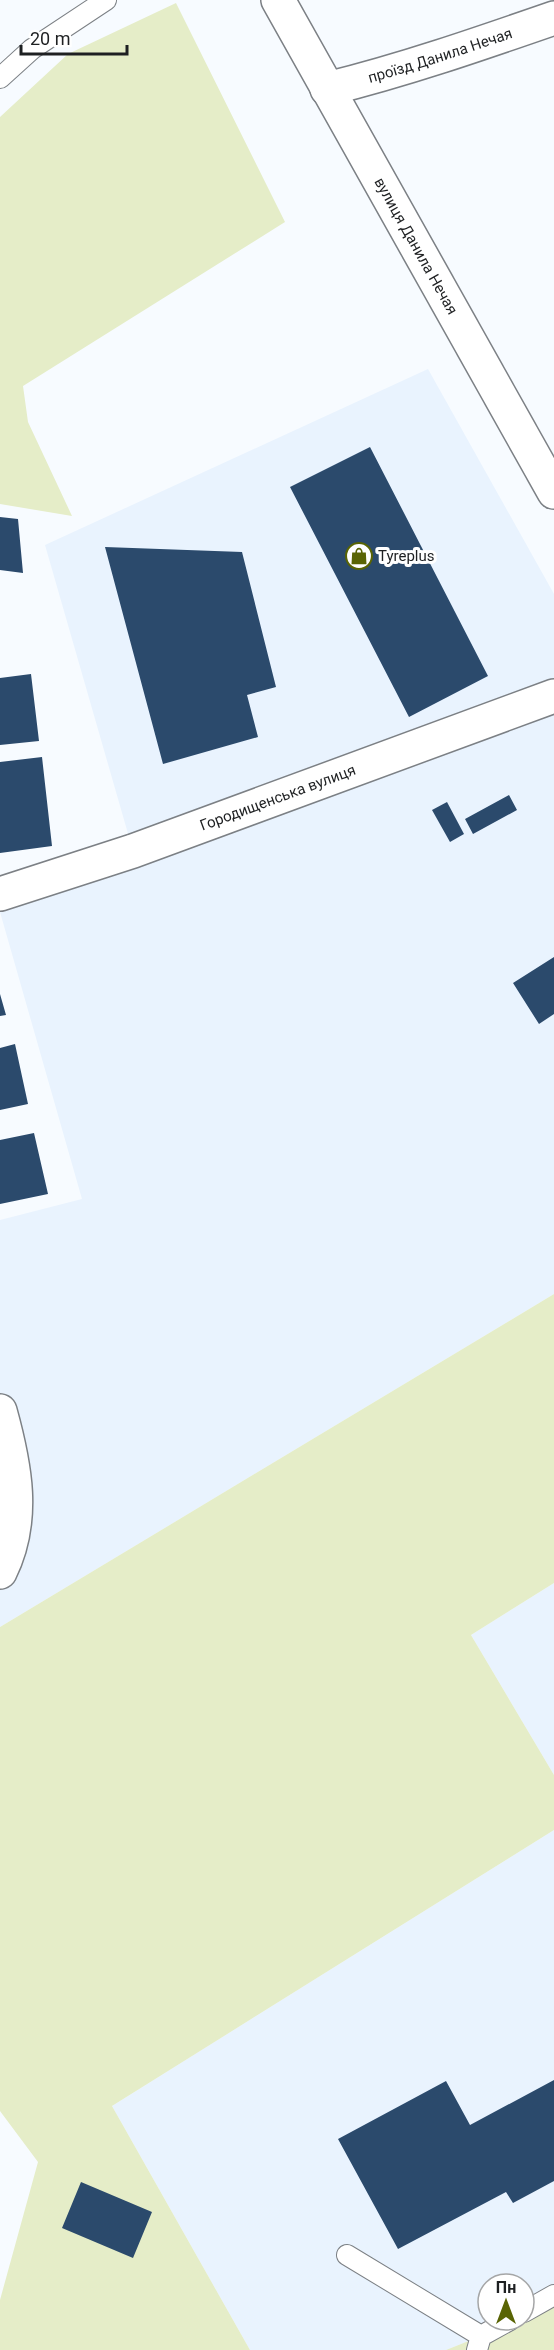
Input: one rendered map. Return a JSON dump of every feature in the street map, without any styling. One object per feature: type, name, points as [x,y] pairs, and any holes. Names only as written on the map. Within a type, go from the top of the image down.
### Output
[{"type":"street","name":"вулиця Данила Нечая","points":[[278,0],[554,492]]},
{"type":"street","name":"проїзд Данила Нечая","points":[[327,89],[458,52],[554,18]]},
{"type":"street","name":"Городищенська вулиця","points":[[0,894],[133,851],[554,696]]},
{"type":"street","points":[[0,1411],[11,1452],[16,1500],[14,1529],[7,1558],[0,1572]]},
{"type":"lane","points":[[0,78],[32,49],[106,0]]},
{"type":"lane","points":[[348,2255],[479,2343],[494,2332]]},
{"type":"lane","points":[[536,2305],[554,2295]]},
{"type":"shaded area","points":[[428,369],[554,594],[554,1294],[0,1627],[0,1220],[82,1199],[0,912],[0,894],[133,851],[45,545]]},
{"type":"shaded area","points":[[554,1583],[554,1775],[471,1635]]},
{"type":"shaded area","points":[[554,1830],[554,2295],[536,2305],[536,2272],[476,2272],[476,2332],[488,2332],[446,2350],[250,2350],[112,2106]]},
{"type":"green space","points":[[176,3],[285,222],[23,386],[28,422],[72,516],[0,504],[0,117],[68,54]]},
{"type":"green space","points":[[554,1294],[554,1583],[471,1635],[554,1775],[554,1830],[112,2106],[250,2350],[0,2350],[0,2300],[38,2162],[0,2111],[0,1627]]},
{"type":"green space","points":[[554,2295],[554,2350],[446,2350],[488,2332],[536,2332],[536,2305]]},
{"type":"building","points":[[370,447],[488,676],[409,717],[290,487]]},
{"type":"building","points":[[0,517],[18,519],[23,573],[0,570]]},
{"type":"building","points":[[105,547],[242,552],[276,687],[247,695],[258,737],[163,764]]},
{"type":"building","points":[[31,674],[39,741],[0,745],[0,678]]},
{"type":"building","points":[[42,757],[52,846],[0,853],[0,762]]},
{"type":"building","points":[[509,795],[517,810],[473,834],[465,819]]},
{"type":"building","points":[[447,802],[464,834],[450,842],[432,810]]},
{"type":"building","points":[[554,957],[554,1014],[539,1024],[513,983]]},
{"type":"building","points":[[0,994],[6,1015],[0,1016]]},
{"type":"building","points":[[15,1044],[28,1104],[0,1110],[0,1048]]},
{"type":"building","points":[[34,1133],[48,1194],[0,1204],[0,1140]]},
{"type":"building","points":[[554,2080],[554,2181],[513,2203],[506,2192],[398,2249],[338,2139],[446,2081],[470,2125]]},
{"type":"building","points":[[81,2182],[152,2212],[133,2258],[62,2228]]},
{"type":"place","name":"Tyreplus","points":[[359,556]]}]
